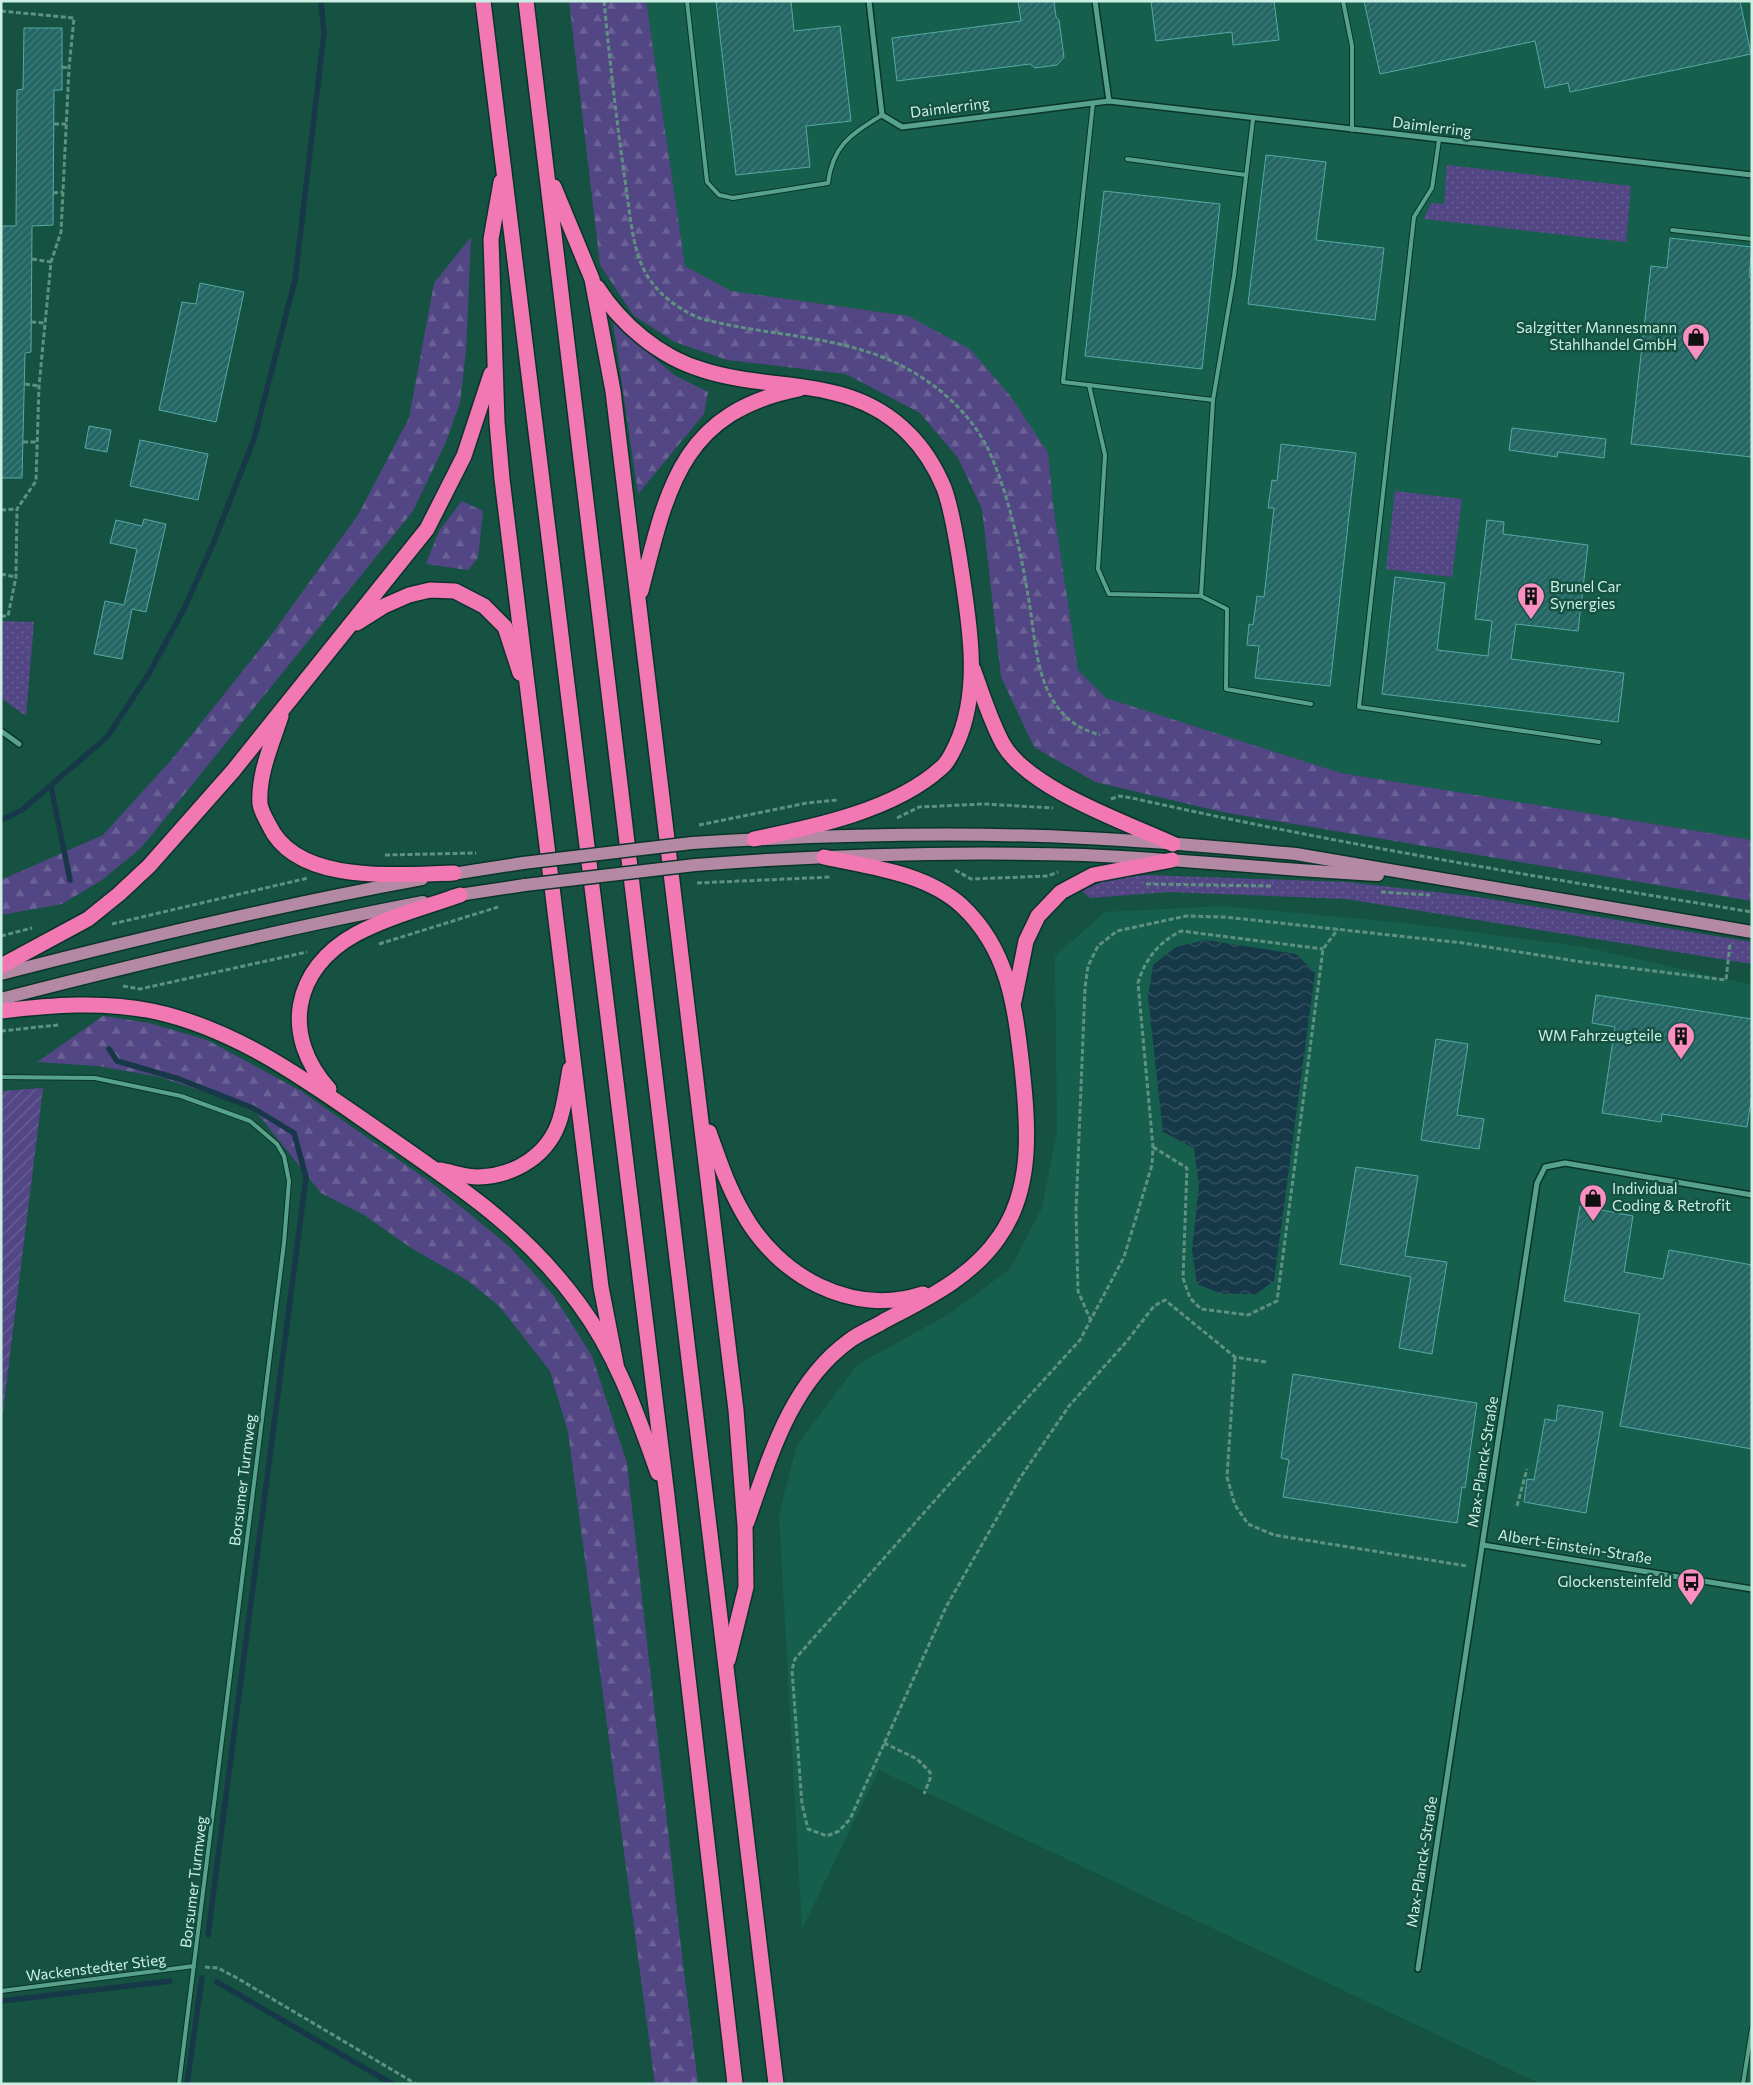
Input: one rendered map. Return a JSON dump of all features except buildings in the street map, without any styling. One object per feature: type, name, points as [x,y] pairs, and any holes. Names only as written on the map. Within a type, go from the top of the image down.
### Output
[{"type":"highway","points":[[483,1],[667,1496],[735,2084]]},
{"type":"highway","points":[[526,1],[776,2084]]},
{"type":"highway","points":[[504,166],[491,240],[494,366],[502,479],[572,1055],[602,1287],[616,1364]]},
{"type":"highway","points":[[547,169],[592,279],[611,309],[627,325],[653,344],[681,361],[701,370],[724,376],[812,387],[853,397],[884,413],[910,434],[928,456],[944,488],[954,523],[966,598],[972,664],[964,728],[943,767],[915,788],[870,808],[819,826],[754,840]]},
{"type":"highway","points":[[592,279],[613,391],[736,1410],[745,1526],[746,1587],[725,1669]]},
{"type":"highway","points":[[1,966],[88,919],[149,866],[233,771],[427,529],[464,456],[494,366]]},
{"type":"highway","points":[[638,599],[657,527],[671,487],[689,454],[709,429],[749,403],[779,393],[812,387]]},
{"type":"highway","points":[[345,631],[384,606],[409,595],[430,590],[456,591],[484,606],[505,627],[530,705]]},
{"type":"highway","points":[[972,664],[1004,744],[1025,770],[1055,790],[1173,844]]},
{"type":"highway","points":[[284,707],[261,782],[260,806],[272,832],[288,849],[326,868],[364,874],[454,873]]},
{"type":"highway","points":[[745,1526],[776,1441],[799,1396],[821,1366],[849,1340],[962,1276],[986,1256],[1001,1235],[1016,1204],[1024,1172],[1027,1139],[1026,1106],[1014,1003],[999,959],[984,931],[961,905],[924,882],[880,869],[824,857]]},
{"type":"highway","points":[[1014,1003],[1026,941],[1038,916],[1060,892],[1093,875],[1172,860]]},
{"type":"highway","points":[[346,1107],[315,1073],[303,1048],[298,1023],[302,997],[314,972],[334,950],[356,934],[460,895]]},
{"type":"highway","points":[[1,1011],[93,1004],[152,1011],[209,1028],[261,1053],[346,1107],[485,1205],[519,1234],[550,1266],[581,1306],[616,1364],[667,1496]]},
{"type":"highway","points":[[434,1169],[476,1177],[505,1174],[527,1164],[546,1145],[560,1120],[572,1055]]},
{"type":"highway","points":[[699,1101],[724,1177],[743,1214],[759,1236],[795,1272],[817,1286],[841,1295],[865,1300],[897,1300],[941,1288]]},
{"type":"main road","points":[[1,974],[94,950],[305,902],[454,873],[523,863],[692,844],[910,834],[1086,838],[1296,854],[1752,932]]},
{"type":"main road","points":[[1,999],[338,918],[525,885],[694,865],[824,857],[998,854],[1172,860],[1295,871],[1438,878]]},
{"type":"street","points":[[869,1],[882,115]]},
{"type":"street","points":[[1095,1],[1109,102]]},
{"type":"street","name":"Daimlerring","points":[[882,115],[902,127],[1109,102],[1752,175]]},
{"type":"street","points":[[1,730],[19,744]]},
{"type":"street","name":"Max-Planck-Straße","points":[[1418,1969],[1537,1184],[1545,1167],[1565,1162],[1752,1195]]},
{"type":"street","name":"Albert-Einstein-Straße","points":[[1483,1545],[1752,1589]]},
{"type":"lane","points":[[687,1],[707,182],[719,195],[733,198],[828,183],[835,158],[843,141],[882,115]]},
{"type":"lane","points":[[1343,1],[1352,46],[1352,130]]},
{"type":"lane","points":[[1093,103],[1063,382],[1212,400]]},
{"type":"lane","points":[[1201,596],[1212,400],[1234,276],[1253,119]]},
{"type":"lane","points":[[1439,140],[1432,188],[1414,217],[1358,707],[1599,742]]},
{"type":"lane","points":[[1127,159],[1246,175]]},
{"type":"lane","points":[[1672,230],[1752,239]]},
{"type":"lane","points":[[1089,385],[1104,455],[1098,569],[1109,594],[1201,596],[1227,609],[1226,689],[1311,704]]},
{"type":"lane","name":"Borsumer Turmweg","points":[[1,1077],[95,1078],[181,1096],[250,1121],[277,1144],[284,1156],[289,1181],[282,1263],[179,2084]]},
{"type":"lane","name":"Wackenstedter Stieg","points":[[1,1991],[194,1966]]},
{"type":"lane","points":[[1743,2084],[1752,2028]]},
{"type":"path","points":[[604,1],[626,192],[635,244],[646,273],[664,297],[685,312],[700,318],[846,344],[896,363],[925,379],[944,394],[976,429],[992,457],[1000,480],[1013,527],[1036,649],[1047,691],[1056,706],[1069,720],[1100,735]]},
{"type":"path","points":[[1,11],[74,18],[69,68],[61,232],[51,262],[39,386],[36,481],[17,509],[16,577],[8,616],[1,616]]},
{"type":"path","points":[[62,67],[69,68]]},
{"type":"path","points":[[54,124],[66,124]]},
{"type":"path","points":[[53,193],[63,192]]},
{"type":"path","points":[[32,259],[51,262]]},
{"type":"path","points":[[31,322],[45,323]]},
{"type":"path","points":[[25,384],[39,386]]},
{"type":"path","points":[[23,442],[37,442]]},
{"type":"path","points":[[1,510],[17,509]]},
{"type":"path","points":[[1,574],[16,577]]},
{"type":"path","points":[[380,856],[478,853]]},
{"type":"path","points":[[106,927],[114,923],[300,881],[317,875],[326,868]]},
{"type":"path","points":[[953,870],[971,879],[1048,876],[1066,869]]},
{"type":"path","points":[[696,883],[833,877]]},
{"type":"path","points":[[1139,884],[1278,886]]},
{"type":"path","points":[[1373,891],[1439,896]]},
{"type":"path","points":[[372,946],[502,906]]},
{"type":"path","points":[[1091,1321],[1078,1291],[1076,1211],[1084,988],[1088,966],[1098,946],[1117,931],[1186,916],[1338,929],[1462,943],[1582,962],[1726,980],[1730,942]]},
{"type":"path","points":[[1,936],[41,926],[58,926],[67,931]]},
{"type":"path","points":[[1153,1147],[1187,1168],[1183,1278],[1190,1298],[1201,1309],[1248,1314],[1277,1301],[1323,949],[1338,929]]},
{"type":"path","points":[[1266,1362],[1235,1357],[1165,1300],[1154,1306],[1127,1341],[1069,1406],[1020,1478],[946,1607],[850,1819],[839,1831],[827,1836],[808,1829],[801,1794],[792,1670],[795,1659],[1080,1340],[1124,1256],[1152,1165],[1153,1147],[1138,983],[1143,965],[1155,950],[1171,936],[1181,931],[1323,949]]},
{"type":"path","points":[[1721,940],[1737,943]]},
{"type":"path","points":[[114,984],[140,989],[314,950],[334,950]]},
{"type":"path","points":[[1,1031],[61,1025]]},
{"type":"path","points":[[1235,1357],[1226,1477],[1234,1505],[1248,1524],[1274,1535],[1479,1568]]},
{"type":"path","points":[[1517,1506],[1527,1469]]},
{"type":"path","points":[[884,1743],[918,1759],[930,1772],[930,1779],[924,1794]]},
{"type":"path","points":[[194,1966],[218,1968],[237,1978],[416,2084]]},
{"type":"shaded area","points":[[646,1],[1752,1],[1752,840],[1341,773],[1106,698],[1078,670],[1053,504],[1048,453],[908,316],[731,291],[685,266]]},
{"type":"shaded area","name":"Glockensteinfeld","points":[[1222,906],[1406,923],[1584,947],[1752,985],[1752,2084],[1541,2084],[879,1770],[802,1929],[779,1514],[797,1445],[857,1365],[949,1314],[1010,1269],[1042,1208],[1057,1132],[1055,956],[1105,912]]},
{"type":"green space","points":[[569,1],[646,1],[685,266],[731,291],[908,316],[970,349],[1011,397],[1048,453],[1053,504],[1078,670],[1106,698],[1341,773],[1752,840],[1752,901],[1222,812],[1095,782],[1034,747],[1001,677],[982,509],[958,458],[920,413],[846,374],[727,360],[675,342],[634,316],[600,265]]},
{"type":"green space","points":[[1447,165],[1631,186],[1626,242],[1424,219],[1431,203],[1444,204]]},
{"type":"green space","points":[[471,237],[466,351],[460,403],[445,444],[413,511],[141,848],[102,880],[62,904],[1,915],[1,880],[103,835],[173,758],[269,638],[358,515],[409,418],[434,283]]},
{"type":"green space","points":[[613,322],[674,375],[708,392],[704,414],[638,494]]},
{"type":"green space","points":[[1395,491],[1462,499],[1452,577],[1386,569]]},
{"type":"green space","points":[[462,501],[483,511],[478,558],[468,570],[426,564],[439,531]]},
{"type":"green space","points":[[1,621],[34,622],[26,716],[1,698]]},
{"type":"green space","points":[[1146,875],[1346,882],[1471,896],[1752,942],[1752,964],[1346,899],[1168,892],[1090,898],[1082,891],[1108,879]]},
{"type":"green space","points":[[103,1016],[149,1023],[207,1040],[301,1091],[433,1184],[510,1247],[554,1296],[592,1356],[627,1463],[698,2084],[655,2084],[568,1432],[550,1371],[500,1307],[467,1280],[411,1248],[364,1215],[321,1193],[253,1108],[160,1077],[98,1066],[37,1062]]},
{"type":"green space","points":[[43,1088],[1,1427],[1,1091]]},
{"type":"water","points":[[1205,940],[1296,954],[1315,973],[1274,1281],[1256,1294],[1223,1294],[1197,1284],[1192,1250],[1199,1186],[1194,1148],[1163,1132],[1148,997],[1153,965],[1176,947]]},
{"type":"waterway","points":[[1,820],[22,810],[107,737],[148,675],[184,609],[213,544],[254,439],[295,280],[324,33],[321,1]]},
{"type":"waterway","points":[[51,787],[70,880]]},
{"type":"waterway","points":[[109,1049],[117,1061],[179,1079],[253,1108],[294,1133],[306,1177],[208,1935]]},
{"type":"waterway","points":[[187,2084],[202,1978]]},
{"type":"waterway","points":[[1,2001],[170,1981]]},
{"type":"waterway","points":[[217,1982],[392,2084]]},
{"type":"place","name":"Salzgitter Mannesmann Stahlhandel GmbH","points":[[1696,361]]},
{"type":"place","name":"Brunel Car Synergies","points":[[1531,620]]},
{"type":"place","name":"WM Fahrzeugteile","points":[[1681,1060]]},
{"type":"place","name":"Individual Coding & Retrofit","points":[[1593,1222]]},
{"type":"place","name":"Glockensteinfeld","points":[[1691,1606]]}]
